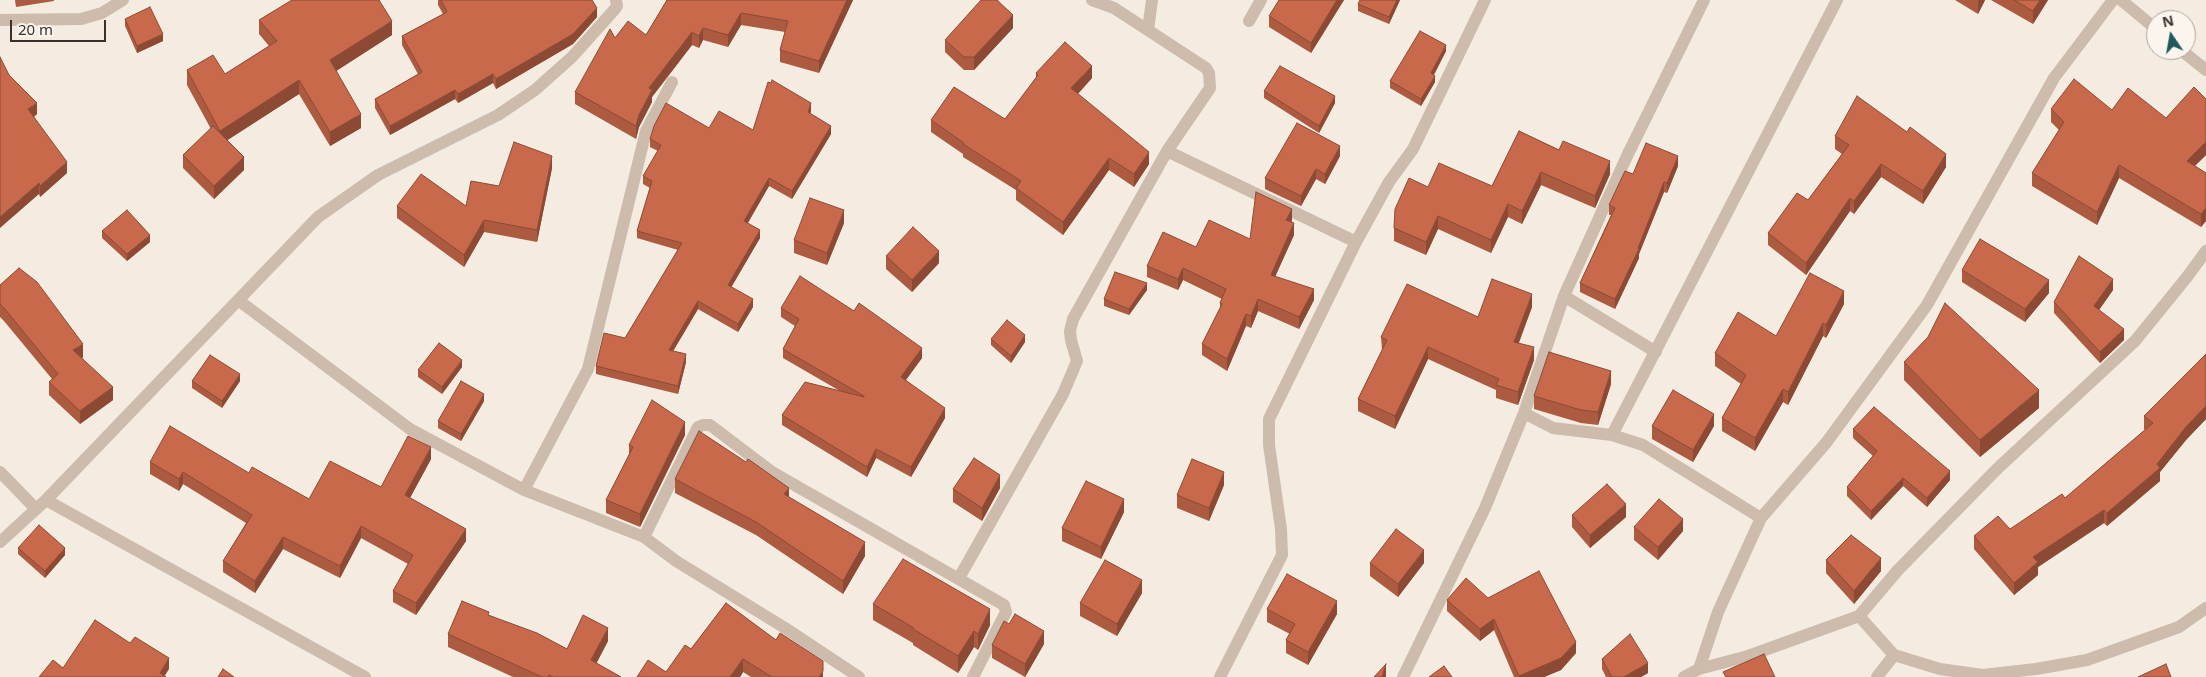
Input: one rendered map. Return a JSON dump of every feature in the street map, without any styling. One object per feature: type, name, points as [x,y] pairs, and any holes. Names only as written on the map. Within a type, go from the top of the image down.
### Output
[{"type":"street","points":[[0,20],[81,19],[102,13],[123,0]]},
{"type":"street","points":[[0,542],[46,500],[318,216],[378,175],[498,115],[535,90],[572,57],[615,9],[617,6],[616,0]]},
{"type":"street","points":[[958,578],[1062,394],[1077,361],[1070,331],[1073,319],[1167,151],[1210,88],[1211,81],[1206,68],[1114,8],[1092,0]]},
{"type":"street","points":[[1148,30],[1152,0]]},
{"type":"street","points":[[1249,22],[1261,0]]},
{"type":"street","points":[[1220,677],[1282,555],[1281,529],[1269,445],[1269,419],[1356,242],[1389,182],[1413,148],[1485,0]]},
{"type":"street","points":[[1403,677],[1485,508],[1524,413],[1564,296],[1627,156],[1704,0]]},
{"type":"street","points":[[1612,435],[1837,0]]},
{"type":"street","points":[[1699,669],[1718,612],[1761,518],[1826,443],[1927,304],[2054,78],[2113,1],[2146,22]]},
{"type":"street","points":[[2194,60],[2206,70]]},
{"type":"street","points":[[524,490],[588,369],[646,131],[672,82]]},
{"type":"street","points":[[1167,151],[1356,242]]},
{"type":"street","points":[[1684,677],[1699,669],[1748,656],[1859,616],[1866,605],[1898,570],[1998,468],[2136,341],[2188,278],[2206,251]]},
{"type":"street","points":[[1564,296],[1656,352]]},
{"type":"street","points":[[238,300],[410,429],[524,490],[644,537],[676,561],[785,628],[859,677]]},
{"type":"street","points":[[1524,413],[1553,428],[1612,435],[1643,445],[1761,518]]},
{"type":"street","points":[[644,537],[698,427],[706,424],[772,472],[1000,602],[1006,608],[1006,612],[973,677]]},
{"type":"street","points":[[0,472],[36,509]]},
{"type":"street","points":[[46,500],[365,677]]},
{"type":"street","points":[[1859,616],[1894,654],[1942,673],[1983,675],[2036,669],[2087,660],[2179,627],[2206,608]]},
{"type":"street","points":[[1877,677],[1894,654]]},
{"type":"building","points":[[292,0],[379,0],[392,21],[330,60],[361,114],[330,132],[299,80],[220,131],[187,70],[213,55],[225,74],[277,41],[259,20]]},
{"type":"building","points":[[441,0],[592,0],[597,8],[573,34],[496,79],[493,74],[458,94],[455,90],[390,126],[375,99],[422,72],[402,36],[447,12]]},
{"type":"building","points":[[667,0],[847,0],[819,61],[780,50],[788,21],[741,13],[728,35],[703,28],[699,36],[692,32],[649,88],[652,90],[639,115],[636,126],[575,92],[610,29],[615,38],[628,21],[646,35]]},
{"type":"building","points":[[981,0],[997,0],[1013,15],[974,57],[964,57],[945,40]]},
{"type":"building","points":[[1279,0],[1337,0],[1311,43],[1269,16]]},
{"type":"building","points":[[1360,0],[1397,0],[1389,17],[1358,4]]},
{"type":"building","points":[[2014,0],[2040,0],[2033,11]]},
{"type":"building","points":[[150,7],[163,34],[137,46],[125,19]]},
{"type":"building","points":[[1420,31],[1446,45],[1431,73],[1435,76],[1421,99],[1390,81]]},
{"type":"building","points":[[1065,42],[1092,66],[1071,88],[1149,152],[1134,174],[1109,158],[1063,222],[1016,188],[1021,181],[963,144],[931,120],[954,87],[1005,119],[1038,75],[1036,73]]},
{"type":"building","points":[[0,57],[9,75],[37,103],[28,109],[67,162],[40,186],[39,183],[0,217]]},
{"type":"building","points":[[1280,66],[1335,96],[1319,126],[1264,91]]},
{"type":"building","points":[[2074,79],[2112,110],[2128,88],[2166,118],[2194,87],[2206,99],[2206,142],[2187,161],[2206,173],[2206,208],[2201,214],[2119,165],[2097,212],[2032,173],[2064,122],[2051,109]]},
{"type":"building","points":[[772,80],[811,103],[808,112],[831,126],[792,191],[769,178],[744,221],[760,230],[728,285],[753,299],[738,324],[698,301],[669,350],[686,354],[678,386],[596,366],[604,333],[625,338],[682,243],[637,231],[652,181],[643,176],[661,145],[650,139],[654,126],[666,103],[709,128],[719,111],[753,130],[768,82],[771,83]]},
{"type":"building","points":[[1857,96],[1907,132],[1910,127],[1946,154],[1923,191],[1881,164],[1854,201],[1850,198],[1806,263],[1768,233],[1797,193],[1808,200],[1849,145],[1835,136]]},
{"type":"building","points":[[1297,123],[1340,146],[1325,174],[1316,169],[1301,196],[1265,178]]},
{"type":"building","points":[[213,126],[244,157],[214,186],[183,155]]},
{"type":"building","points":[[1519,131],[1559,150],[1563,141],[1610,161],[1595,196],[1541,172],[1522,211],[1508,204],[1491,240],[1438,216],[1426,242],[1394,228],[1395,209],[1409,178],[1428,187],[1439,163],[1492,186]]},
{"type":"building","points":[[514,142],[552,156],[537,230],[484,220],[464,255],[397,206],[421,174],[466,206],[471,181],[499,186]]},
{"type":"building","points":[[1646,143],[1678,156],[1667,183],[1664,182],[1639,249],[1615,299],[1580,283],[1615,208],[1609,205],[1625,171],[1633,174]]},
{"type":"building","points":[[1256,192],[1292,209],[1286,220],[1294,223],[1271,275],[1314,289],[1299,317],[1258,299],[1251,316],[1246,314],[1227,359],[1202,344],[1222,304],[1220,303],[1226,289],[1183,268],[1178,279],[1147,266],[1163,232],[1196,247],[1209,220],[1250,239]]},
{"type":"building","points":[[810,198],[844,210],[827,253],[794,240]]},
{"type":"building","points":[[127,210],[150,235],[127,254],[102,231]]},
{"type":"building","points":[[913,227],[939,251],[912,280],[886,256]]},
{"type":"building","points":[[1980,239],[2049,280],[2025,309],[1962,270]]},
{"type":"building","points":[[2079,256],[2113,279],[2094,306],[2124,329],[2100,352],[2054,302]]},
{"type":"building","points":[[19,268],[37,282],[83,344],[73,350],[113,387],[80,411],[49,382],[58,374],[0,304],[0,285]]},
{"type":"building","points":[[1115,272],[1147,283],[1129,309],[1104,299]]},
{"type":"building","points":[[1810,273],[1844,291],[1826,325],[1823,323],[1788,392],[1783,389],[1755,438],[1722,418],[1746,375],[1715,353],[1738,312],[1776,336]]},
{"type":"building","points":[[800,276],[854,311],[859,303],[922,348],[901,377],[945,408],[911,467],[876,449],[867,467],[782,415],[805,382],[864,397],[783,349],[799,319],[781,308]]},
{"type":"building","points":[[1492,279],[1532,294],[1514,342],[1534,347],[1518,392],[1496,385],[1499,379],[1428,347],[1395,416],[1358,399],[1387,340],[1381,337],[1407,284],[1478,317]]},
{"type":"building","points":[[1945,303],[2039,390],[1980,440],[1904,362],[1928,337]]},
{"type":"building","points":[[1007,320],[1025,335],[1011,356],[991,339]]},
{"type":"building","points":[[439,343],[462,360],[442,387],[418,370]]},
{"type":"building","points":[[1549,352],[1611,371],[1598,412],[1581,410],[1534,396]]},
{"type":"building","points":[[2206,354],[2206,406],[2186,427],[2157,464],[2160,468],[2107,513],[2104,510],[2033,557],[2038,562],[2014,583],[1974,536],[1998,516],[2010,529],[2062,494],[2065,498],[2153,423],[2144,416]]},
{"type":"building","points":[[210,355],[240,374],[222,401],[192,381]]},
{"type":"building","points":[[461,381],[484,394],[461,434],[438,421]]},
{"type":"building","points":[[1673,390],[1714,414],[1693,450],[1652,426]]},
{"type":"building","points":[[652,400],[685,422],[640,514],[606,500],[633,447],[629,445]]},
{"type":"building","points":[[1874,407],[1950,471],[1927,498],[1903,478],[1871,511],[1847,487],[1877,451],[1853,429]]},
{"type":"building","points":[[170,426],[249,473],[252,467],[309,499],[330,461],[381,487],[408,436],[431,447],[405,495],[466,529],[416,603],[393,591],[413,555],[361,526],[340,566],[283,537],[255,581],[223,561],[252,515],[183,472],[179,479],[150,462]]},
{"type":"building","points":[[699,431],[746,462],[748,459],[789,488],[784,494],[865,542],[843,581],[756,522],[675,479]]},
{"type":"building","points":[[974,458],[1000,475],[982,508],[953,489]]},
{"type":"building","points":[[1192,459],[1224,472],[1209,508],[1177,495]]},
{"type":"building","points":[[1086,481],[1124,499],[1101,547],[1062,528]]},
{"type":"building","points":[[1607,484],[1626,504],[1590,535],[1572,515]]},
{"type":"building","points":[[1659,499],[1683,519],[1658,547],[1634,527]]},
{"type":"building","points":[[39,525],[65,548],[45,571],[18,548]]},
{"type":"building","points":[[1396,529],[1424,550],[1398,584],[1370,563]]},
{"type":"building","points":[[1851,535],[1881,558],[1854,591],[1826,560]]},
{"type":"building","points":[[903,559],[990,609],[978,634],[974,631],[958,656],[873,604]]},
{"type":"building","points":[[1105,560],[1142,580],[1117,624],[1080,603]]},
{"type":"building","points":[[1539,571],[1576,642],[1561,658],[1519,676],[1494,619],[1480,629],[1447,600],[1466,578],[1488,598]]},
{"type":"building","points":[[1287,574],[1337,601],[1308,652],[1286,640],[1295,624],[1267,609]]},
{"type":"building","points":[[462,601],[489,612],[488,615],[537,633],[567,649],[583,615],[608,628],[591,660],[621,677],[553,677],[549,675],[548,677],[542,677],[448,634]]},
{"type":"building","points":[[726,603],[776,640],[780,633],[823,661],[823,671],[819,677],[772,677],[743,659],[730,677],[637,677],[648,660],[666,672],[685,645],[691,649]]},
{"type":"building","points":[[1015,614],[1044,631],[1025,664],[992,645],[1004,621],[1009,624]]},
{"type":"building","points":[[95,620],[130,643],[135,637],[169,658],[160,673],[166,677],[39,677],[53,660],[63,668]]},
{"type":"building","points":[[1630,634],[1648,663],[1624,677],[1612,677],[1602,659]]},
{"type":"building","points":[[1764,654],[1775,677],[1726,677],[1723,672]]},
{"type":"building","points":[[1386,664],[1382,677],[1374,677]]},
{"type":"building","points":[[2166,664],[2171,677],[2138,677]]},
{"type":"building","points":[[1444,666],[1452,677],[1429,677]]},
{"type":"building","points":[[223,669],[234,677],[218,677]]}]
